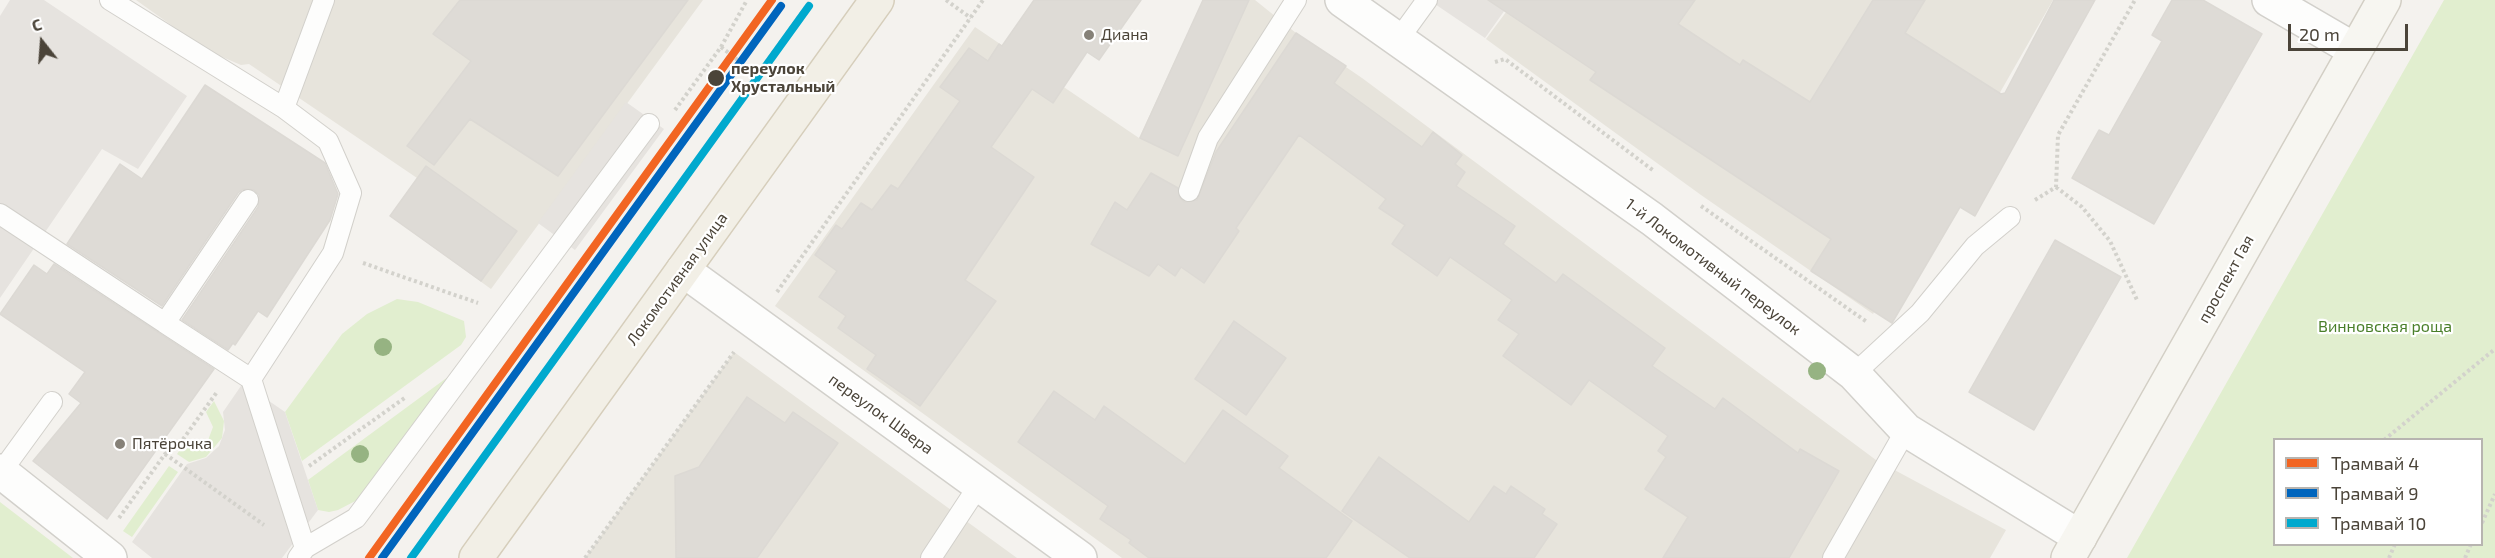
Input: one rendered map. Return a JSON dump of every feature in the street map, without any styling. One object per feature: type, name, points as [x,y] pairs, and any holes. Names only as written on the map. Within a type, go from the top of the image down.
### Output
[{"type":"main road","name":"Локомотивная улица","points":[[476,558],[877,0]]},
{"type":"main road","name":"проспект Гая","points":[[2074,547],[2384,0]]},
{"type":"street","name":"1-й Локомотивный переулок","points":[[1341,0],[1652,219],[1854,374],[1906,430],[2074,547]]},
{"type":"street","points":[[2269,0],[2355,50]]},
{"type":"street","name":"переулок Швера","points":[[683,270],[1080,558]]},
{"type":"street","points":[[0,472],[104,553]]},
{"type":"lane","points":[[110,0],[285,108],[328,141],[351,193],[333,253],[251,379]]},
{"type":"lane","points":[[285,108],[324,0]]},
{"type":"lane","points":[[1190,191],[1208,138],[1296,0]]},
{"type":"lane","points":[[1398,40],[1427,0]]},
{"type":"lane","points":[[0,214],[251,379],[285,484],[302,553],[356,518],[649,124]]},
{"type":"lane","points":[[165,323],[248,200]]},
{"type":"lane","points":[[1854,374],[1920,313],[1975,246],[2010,217]]},
{"type":"lane","points":[[0,472],[52,402]]},
{"type":"lane","points":[[1833,558],[1906,430]]},
{"type":"lane","points":[[931,558],[979,484]]},
{"type":"path","points":[[649,124],[676,110],[721,47],[747,0]]},
{"type":"path","points":[[741,97],[811,0]]},
{"type":"path","points":[[946,0],[971,18]]},
{"type":"path","points":[[585,558],[983,0]]},
{"type":"path","points":[[2055,187],[2058,135],[2135,0]]},
{"type":"path","points":[[721,47],[757,75]]},
{"type":"path","points":[[2010,217],[2055,187]]},
{"type":"path","points":[[2055,187],[2082,207],[2110,241],[2137,300]]},
{"type":"path","points":[[333,253],[509,314]]},
{"type":"path","points":[[2386,438],[2495,349]]},
{"type":"path","points":[[104,553],[165,454],[181,442],[235,367]]},
{"type":"path","points":[[285,484],[410,393]]},
{"type":"path","points":[[165,454],[302,553]]},
{"type":"path","points":[[2483,519],[2495,494]]},
{"type":"shaded area","points":[[10,0],[44,0],[187,96],[138,169],[102,149],[0,298],[0,16]]},
{"type":"shaded area","points":[[136,0],[703,0],[491,289],[390,216],[417,178],[249,64],[241,65],[206,50]]},
{"type":"shaded area","points":[[1203,0],[1255,0],[1296,33],[1362,78],[1876,460],[2006,530],[1990,558],[1122,558],[775,306],[975,27],[1139,138]]},
{"type":"shaded area","points":[[1429,0],[1512,0],[1485,38]]},
{"type":"shaded area","points":[[1515,0],[2053,0],[1873,314],[1701,195],[1486,39]]},
{"type":"shaded area","points":[[626,102],[664,129],[575,250],[538,223]]},
{"type":"shaded area","points":[[734,352],[1017,558],[585,558]]},
{"type":"shaded area","points":[[243,383],[285,412],[318,510],[282,558],[152,558],[132,542],[187,464],[206,458],[219,446],[225,430],[223,412]]},
{"type":"green space","name":"Винновская роща","points":[[2444,0],[2495,0],[2495,558],[2127,558]]},
{"type":"green space","points":[[397,299],[418,302],[464,321],[466,337],[461,345],[302,461],[285,412],[342,334],[367,314]]},
{"type":"green space","points":[[456,371],[363,497],[338,510],[329,512],[318,510],[308,480]]},
{"type":"green space","points":[[214,401],[224,421],[222,438],[206,457],[189,462],[177,454],[182,447],[197,449],[207,443],[213,427],[206,412]]},
{"type":"green space","points":[[169,466],[178,472],[132,537],[123,531]]},
{"type":"green space","points":[[0,502],[73,558],[0,558]]},
{"type":"building","points":[[460,0],[688,0],[558,176],[470,119],[434,165],[407,146],[471,61],[433,34]]},
{"type":"building","points":[[1034,0],[1141,0],[1099,60],[1087,52],[1053,103],[1032,89],[991,147],[1034,177],[965,280],[996,301],[920,406],[867,369],[876,355],[838,328],[846,316],[819,297],[837,271],[815,255],[836,225],[842,229],[861,203],[872,210],[891,185],[898,189],[960,101],[940,87],[969,48],[988,61],[999,44],[1002,46]]},
{"type":"building","points":[[1203,0],[1249,0],[1178,156],[1140,138]]},
{"type":"building","points":[[1488,0],[1695,0],[1678,24],[1740,65],[1743,60],[1810,102],[1873,0],[1925,0],[1905,33],[2001,94],[2005,93],[2054,0],[2095,0],[1975,216],[1960,207],[1892,323],[1811,271],[1831,239],[1590,80],[1596,72]]},
{"type":"building","points":[[2172,0],[2203,0],[2262,34],[2154,224],[2072,178],[2099,130],[2109,135],[2162,41],[2152,35]]},
{"type":"building","points":[[1296,33],[1346,66],[1334,83],[1422,147],[1433,132],[1462,155],[1455,164],[1465,172],[1456,186],[1515,226],[1503,244],[1556,283],[1563,274],[1665,348],[1652,366],[1715,409],[1723,398],[1798,453],[1800,449],[1839,471],[1789,558],[1663,558],[1688,517],[1645,489],[1666,457],[1658,451],[1668,436],[1589,380],[1571,405],[1503,356],[1519,334],[1498,320],[1512,300],[1450,257],[1437,276],[1392,244],[1405,225],[1379,208],[1386,199],[1299,135],[1236,228],[1239,231],[1204,283],[1181,267],[1175,276],[1158,264],[1149,276],[1091,244],[1115,202],[1127,210],[1151,173],[1178,188],[1180,198],[1184,202],[1197,200],[1216,152]]},
{"type":"building","points":[[205,85],[325,163],[338,194],[330,220],[267,317],[258,311],[235,345],[233,343],[228,350],[182,320],[258,207],[259,195],[254,190],[243,189],[238,193],[162,306],[67,244],[120,164],[142,179]]},
{"type":"building","points":[[426,166],[517,231],[481,281],[390,216]]},
{"type":"building","points":[[2055,240],[2121,277],[2034,430],[1969,392]]},
{"type":"building","points":[[54,264],[214,369],[107,519],[33,461],[81,403],[69,394],[85,372],[0,314],[34,265],[47,274]]},
{"type":"building","points":[[1234,321],[1286,358],[1246,415],[1195,379]]},
{"type":"building","points":[[1054,391],[1095,420],[1104,406],[1185,464],[1223,410],[1288,456],[1279,468],[1352,521],[1326,558],[1149,558],[1129,543],[1131,540],[1100,519],[1108,506],[1018,442]]},
{"type":"building","points":[[747,397],[785,423],[793,412],[838,443],[757,558],[676,558],[675,476],[699,467]]},
{"type":"building","points":[[1379,457],[1469,522],[1494,486],[1506,494],[1511,486],[1545,509],[1542,514],[1557,524],[1534,558],[1410,558],[1342,511]]},
{"type":"tram line","name":"4","points":[[369,558],[772,0]]},
{"type":"tram line","name":"9","points":[[382,558],[781,6]]},
{"type":"tram line","name":"10","points":[[411,558],[809,6]]},
{"type":"place","name":"Диана","points":[[1089,35]]},
{"type":"place","name":"переулок Хрустальный","points":[[716,78]]},
{"type":"place","name":"Пятёрочка","points":[[120,444]]}]
